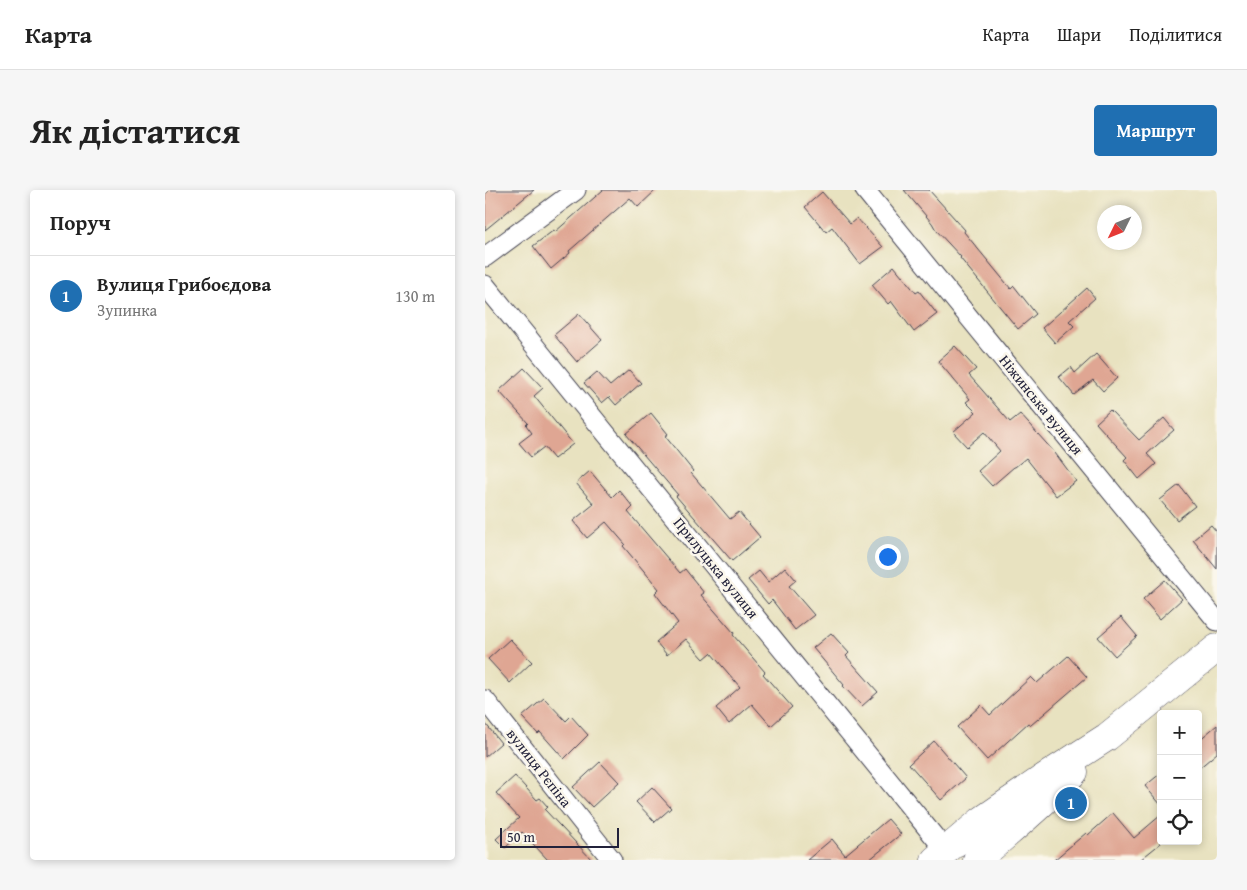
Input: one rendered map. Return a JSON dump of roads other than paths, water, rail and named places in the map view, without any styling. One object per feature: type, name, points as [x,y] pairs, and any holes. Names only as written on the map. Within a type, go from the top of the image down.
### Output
[{"type":"main road","points":[[945,857],[981,821],[1045,776],[1107,737],[1217,648]]},
{"type":"main road","points":[[977,860],[1059,788],[1107,737]]},
{"type":"street","points":[[485,257],[576,190]]},
{"type":"street","name":"Ніжинська вулиця","points":[[865,190],[1217,621]]},
{"type":"street","name":"Прилуцька вулиця","points":[[485,285],[945,857]]},
{"type":"street","name":"вулиця Рєпіна","points":[[485,700],[612,860]]},
{"type":"place","name":"Вулиця Грибоєдова","points":[[1071,803]]}]
